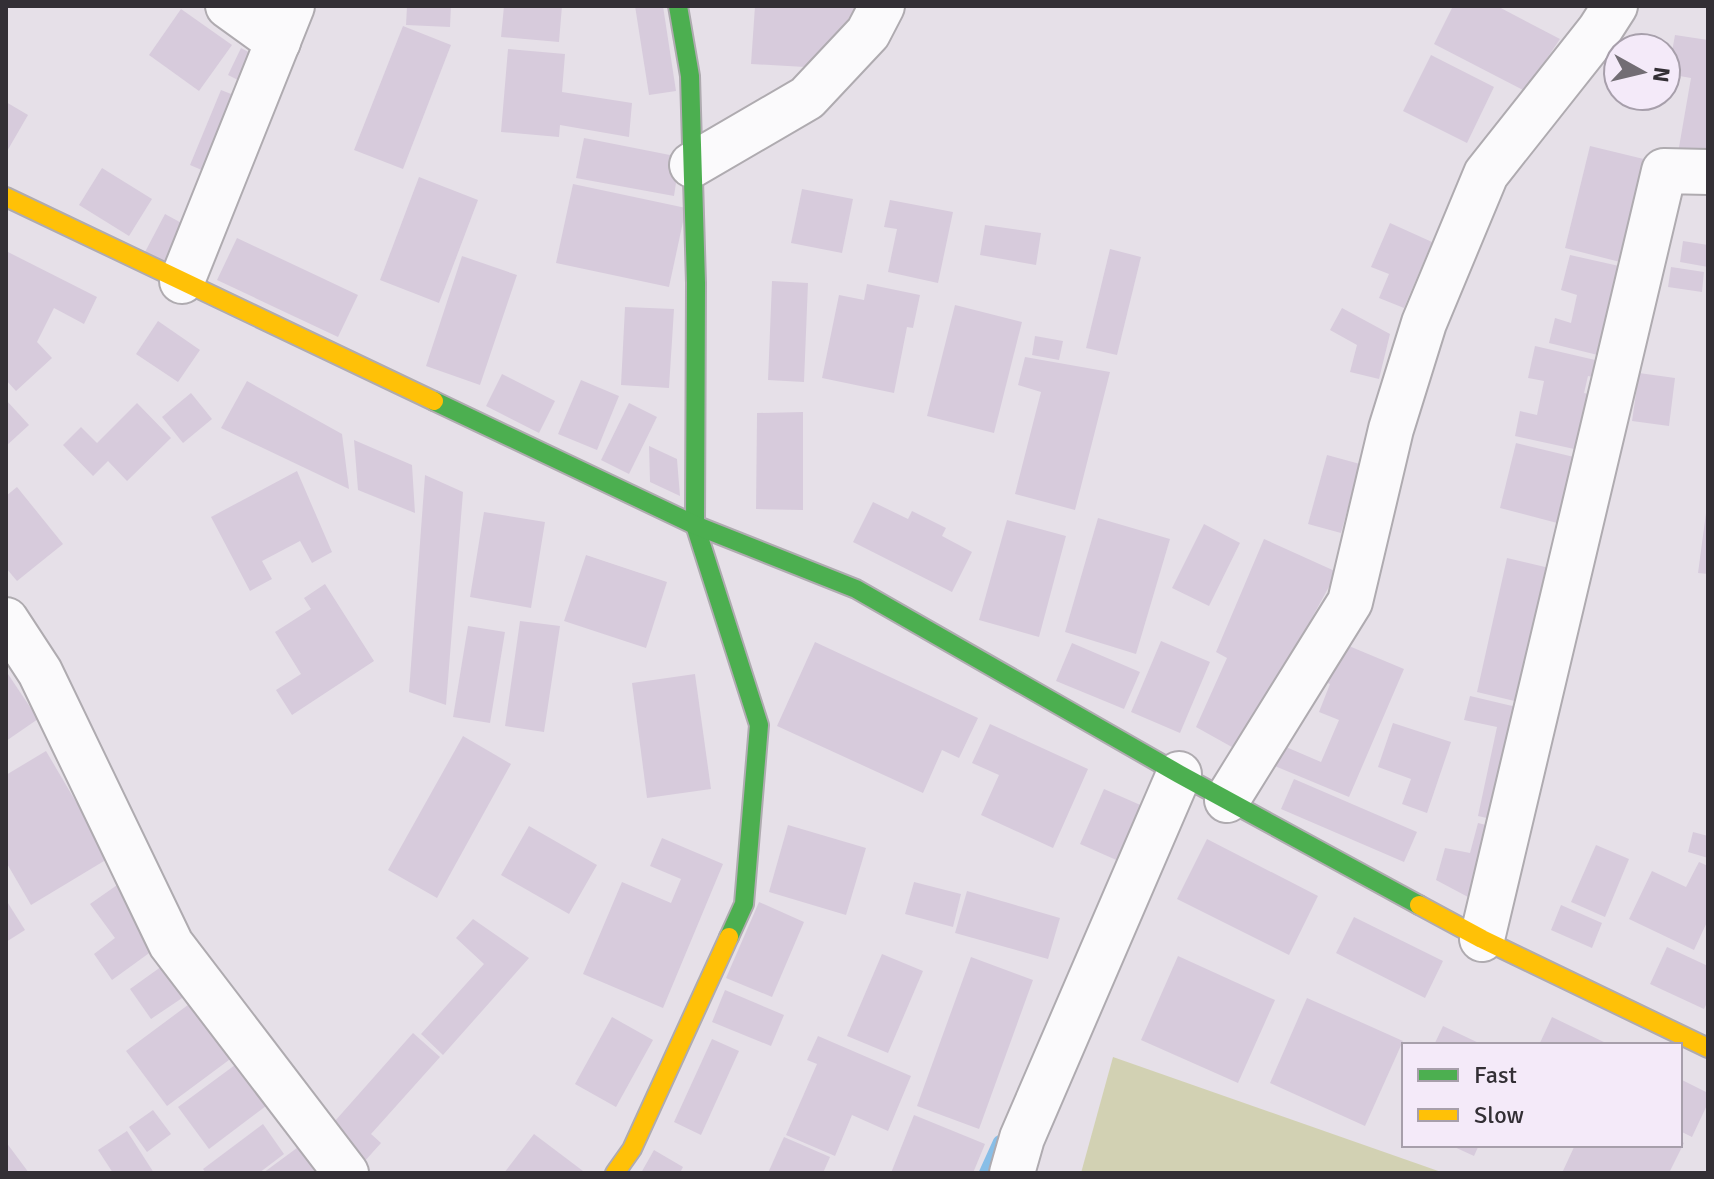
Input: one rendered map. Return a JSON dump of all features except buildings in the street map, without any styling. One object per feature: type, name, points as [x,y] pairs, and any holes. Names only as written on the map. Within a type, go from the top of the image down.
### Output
[{"type":"street","points":[[182,281],[285,24],[228,6]]},
{"type":"street","points":[[615,1173],[632,1149],[744,904],[759,725],[695,525],[696,283],[690,76],[678,6]]},
{"type":"street","points":[[692,165],[807,98],[868,33],[882,6]]},
{"type":"street","points":[[1227,800],[1350,602],[1391,429],[1419,338],[1486,174],[1599,31],[1615,6]]},
{"type":"street","points":[[1482,939],[1664,171],[1708,172]]},
{"type":"street","points":[[6,197],[695,525],[856,589],[1179,774],[1482,939],[1708,1048]]},
{"type":"street","points":[[6,620],[40,672],[171,944],[346,1173]]},
{"type":"street","points":[[1012,1173],[1022,1138],[1179,774]]},
{"type":"green space","points":[[1113,1057],[1444,1173],[1081,1173]]},
{"type":"waterway","points":[[986,1173],[1000,1142]]},
{"type":"traffic: fast","points":[[678,6],[690,76],[696,283],[695,525],[759,725],[744,904],[729,937]]},
{"type":"traffic: fast","points":[[434,401],[695,525],[856,589],[1179,774],[1419,905]]},
{"type":"traffic: slow","points":[[6,197],[434,401]]},
{"type":"traffic: slow","points":[[1419,905],[1482,939],[1708,1048]]},
{"type":"traffic: slow","points":[[615,1173],[632,1149],[729,937]]}]
